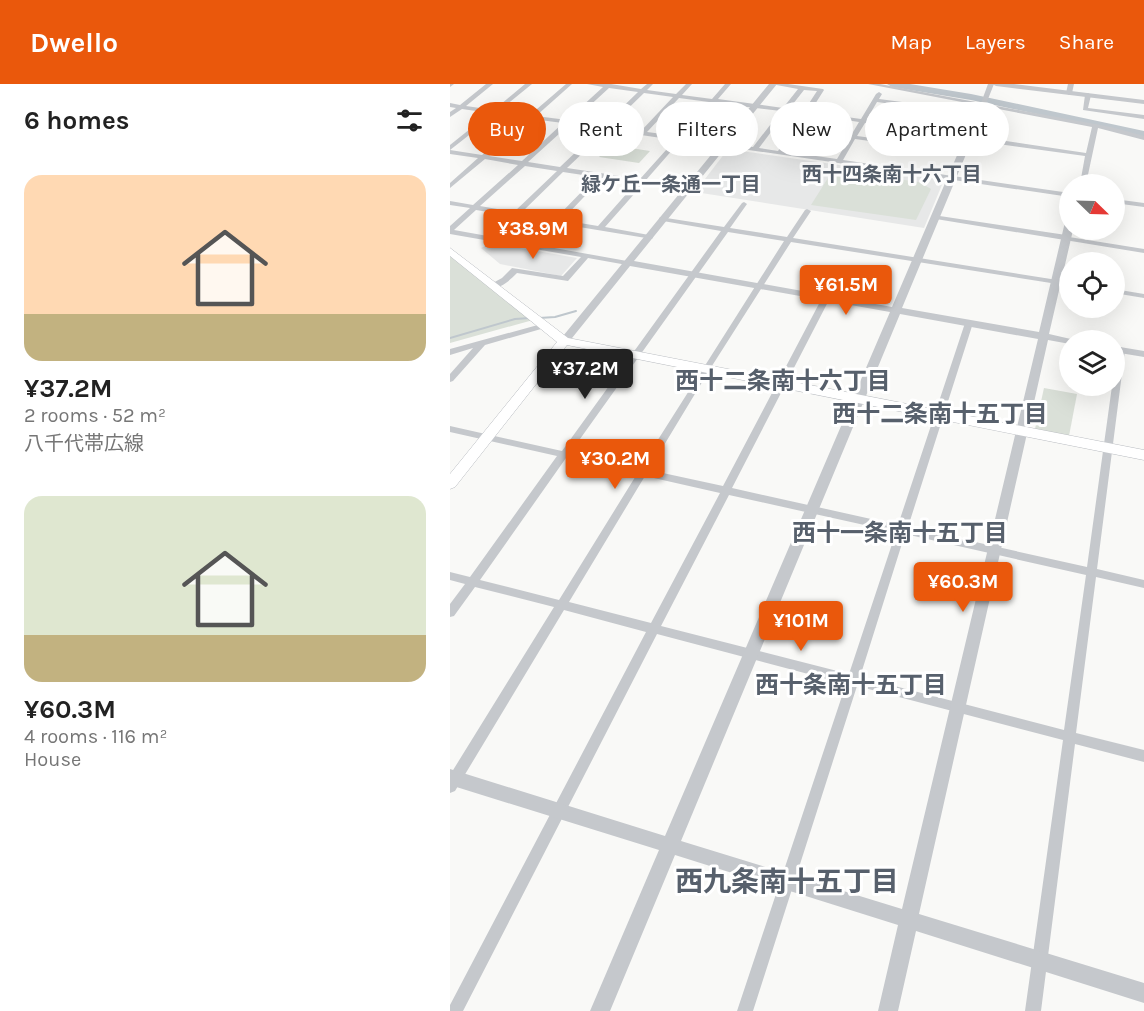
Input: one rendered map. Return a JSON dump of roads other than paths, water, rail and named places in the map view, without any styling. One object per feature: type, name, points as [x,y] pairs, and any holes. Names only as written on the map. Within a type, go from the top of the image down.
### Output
[{"type":"main road","points":[[450,251],[564,340],[1144,455]]},
{"type":"main road","points":[[450,484],[564,340]]},
{"type":"street","points":[[450,115],[490,84]]},
{"type":"street","points":[[507,102],[529,84]]},
{"type":"street","points":[[546,104],[569,84]]},
{"type":"street","points":[[590,84],[727,102]]},
{"type":"street","points":[[631,102],[650,84]]},
{"type":"street","points":[[644,131],[689,84]]},
{"type":"street","points":[[713,100],[728,84]]},
{"type":"street","points":[[757,102],[773,84],[821,90],[813,102]]},
{"type":"street","points":[[871,84],[967,102]]},
{"type":"street","points":[[983,102],[991,84]]},
{"type":"street","points":[[996,84],[1144,102]]},
{"type":"street","points":[[1069,93],[1071,84]]},
{"type":"street","points":[[590,102],[609,85]]},
{"type":"street","points":[[839,161],[884,86]]},
{"type":"street","points":[[791,102],[802,88]]},
{"type":"street","points":[[1089,95],[1085,109],[1144,117]]},
{"type":"street","points":[[876,100],[918,102]]},
{"type":"street","points":[[450,105],[468,107]]},
{"type":"street","points":[[1009,110],[1095,126],[1144,138]]},
{"type":"street","points":[[853,119],[864,120]]},
{"type":"street","points":[[1085,174],[1095,126]]},
{"type":"street","points":[[758,145],[770,130]]},
{"type":"street","points":[[450,231],[558,131]]},
{"type":"street","points":[[450,150],[468,135]]},
{"type":"street","points":[[854,137],[865,139]]},
{"type":"street","points":[[1009,142],[1089,155]]},
{"type":"street","points":[[450,150],[688,189]]},
{"type":"street","points":[[516,214],[576,156]]},
{"type":"street","points":[[600,228],[664,156]]},
{"type":"street","points":[[564,340],[714,156]]},
{"type":"street","points":[[805,156],[1059,193]]},
{"type":"street","points":[[600,1011],[961,156]]},
{"type":"street","points":[[450,186],[484,157]]},
{"type":"street","points":[[557,221],[601,175]]},
{"type":"street","points":[[1125,202],[1144,205]]},
{"type":"street","points":[[450,203],[649,237]]},
{"type":"street","points":[[450,613],[744,204]]},
{"type":"street","points":[[807,211],[706,369],[452,781],[561,811],[1144,993]]},
{"type":"street","points":[[936,217],[1059,232]]},
{"type":"street","points":[[663,219],[1059,282]]},
{"type":"street","points":[[450,231],[1059,339]]},
{"type":"street","points":[[1097,240],[1144,251]]},
{"type":"street","points":[[494,286],[505,280],[515,270],[565,279],[586,256]]},
{"type":"street","points":[[1125,293],[1144,296]]},
{"type":"street","points":[[888,1011],[1044,336],[1059,294]]},
{"type":"street","points":[[455,1011],[826,298]]},
{"type":"street","points":[[745,1011],[969,323]]},
{"type":"street","points":[[450,352],[545,325]]},
{"type":"street","points":[[450,379],[482,343]]},
{"type":"street","points":[[1125,350],[1144,354]]},
{"type":"street","points":[[1033,1011],[1113,396]]},
{"type":"street","points":[[450,429],[1144,584]]},
{"type":"street","points":[[450,576],[1144,756]]},
{"type":"waterway","points":[[892,84],[971,97],[1144,134]]},
{"type":"waterway","points":[[539,318],[555,317],[576,311]]},
{"type":"waterway","points":[[450,338],[515,319],[530,318]]},
{"type":"district","name":"西十四条南十六丁目","points":[[892,174]]},
{"type":"district","name":"緑ケ丘一条通一丁目","points":[[671,184]]},
{"type":"district","name":"西十二条南十六丁目","points":[[783,381]]},
{"type":"district","name":"西十二条南十五丁目","points":[[940,414]]},
{"type":"district","name":"西十一条南十五丁目","points":[[900,533]]},
{"type":"district","name":"西十条南十五丁目","points":[[851,685]]},
{"type":"district","name":"西九条南十五丁目","points":[[787,881]]}]
